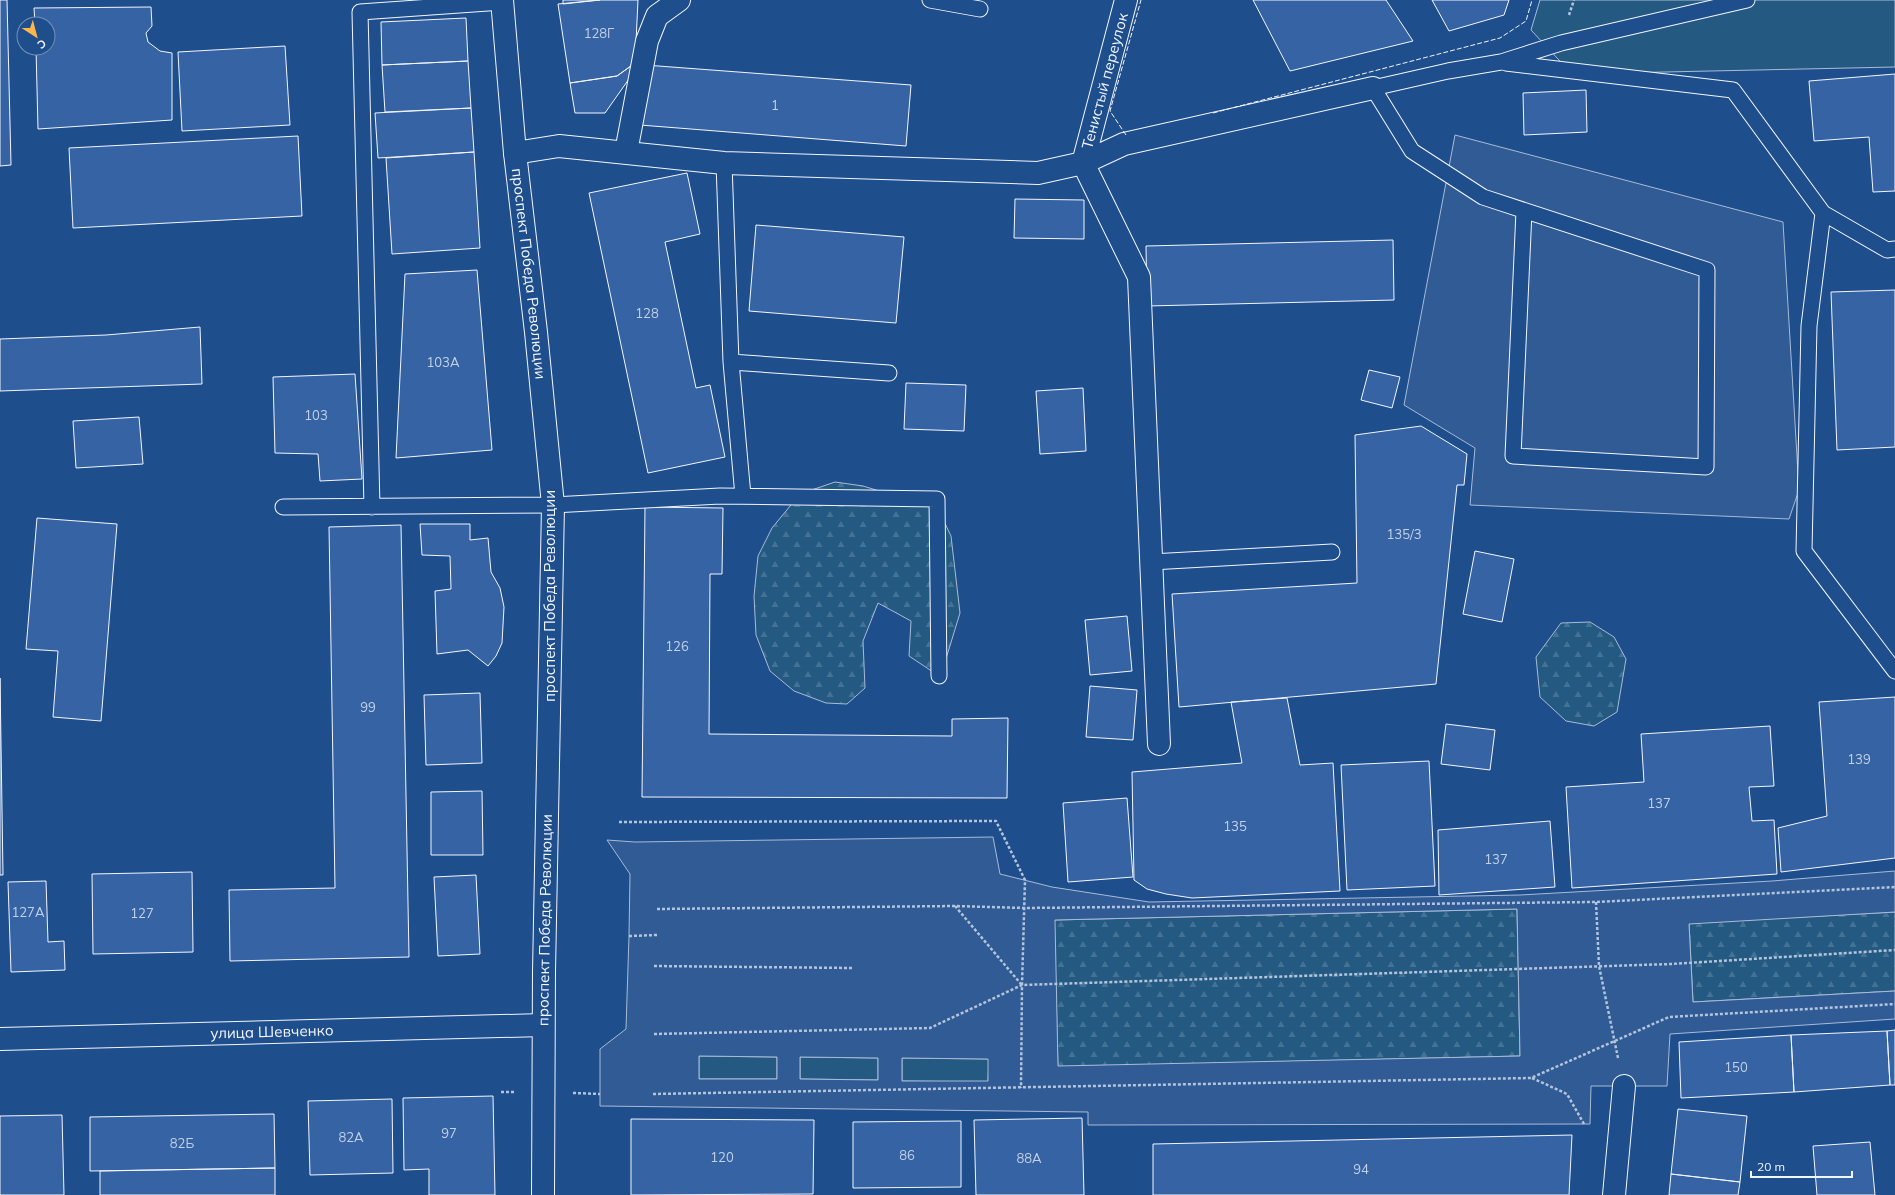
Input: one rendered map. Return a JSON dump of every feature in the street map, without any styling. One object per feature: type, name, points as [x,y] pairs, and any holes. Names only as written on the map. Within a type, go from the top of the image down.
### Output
[{"type":"street","points":[[626,152],[647,41],[657,16],[679,0]]},
{"type":"street","name":"Тенистый переулок","points":[[1083,163],[1126,0]]},
{"type":"street","name":"проспект Победа Революции","points":[[502,1],[515,154],[536,332],[553,505],[543,1025],[543,1195]]},
{"type":"street","points":[[515,154],[559,146],[724,163],[1038,173],[1083,163],[1124,144],[1373,88]]},
{"type":"street","points":[[1083,163],[1138,277],[1159,744]]},
{"type":"street","name":"улица Шевченко","points":[[0,1039],[543,1025]]},
{"type":"street","points":[[1614,1195],[1624,1086]]},
{"type":"lane","points":[[930,0],[980,9]]},
{"type":"lane","points":[[1524,211],[1513,456],[1706,467],[1707,270],[1483,197],[1412,151],[1373,88],[1448,71],[1501,62],[1561,43],[1747,0]]},
{"type":"lane","points":[[372,507],[360,12],[502,1]]},
{"type":"lane","points":[[1501,62],[1733,90],[1822,213],[1887,250],[1895,249]]},
{"type":"lane","points":[[724,163],[731,362],[743,496]]},
{"type":"lane","points":[[1822,213],[1809,326],[1804,551],[1895,671]]},
{"type":"lane","points":[[731,362],[889,372]]},
{"type":"lane","points":[[283,507],[553,505],[743,496],[937,499],[939,676]]},
{"type":"lane","points":[[1151,562],[1332,552]]},
{"type":"path","points":[[619,822],[996,821],[1025,880],[1021,1088]]},
{"type":"path","points":[[657,909],[955,906],[1025,908],[1596,902],[1895,887]]},
{"type":"path","points":[[1596,902],[1599,966],[1624,1086]]},
{"type":"path","points":[[955,906],[1022,985]]},
{"type":"path","points":[[629,936],[656,935]]},
{"type":"path","points":[[654,1034],[930,1028],[1022,985],[1672,964],[1895,950]]},
{"type":"path","points":[[654,966],[853,968]]},
{"type":"path","points":[[653,1094],[1531,1078],[1669,1017],[1895,1004]]},
{"type":"path","points":[[1531,1078],[1567,1094],[1584,1124]]},
{"type":"green space","points":[[1540,0],[1895,0],[1895,67],[1572,74],[1531,30]]},
{"type":"green space","points":[[835,482],[863,486],[938,509],[951,536],[960,613],[941,675],[939,676],[909,656],[911,621],[878,603],[863,641],[865,688],[847,704],[826,703],[794,691],[770,671],[756,635],[754,596],[758,556],[772,528],[800,494]]},
{"type":"green space","points":[[1590,622],[1614,637],[1626,659],[1617,712],[1594,726],[1566,721],[1540,697],[1536,657],[1561,623]]},
{"type":"green space","points":[[1517,909],[1520,1056],[1058,1067],[1054,920]]},
{"type":"green space","points":[[1895,912],[1895,991],[1693,1002],[1689,923]]},
{"type":"green space","points":[[699,1056],[777,1057],[777,1079],[699,1079]]},
{"type":"green space","points":[[800,1057],[878,1058],[878,1080],[800,1079]]},
{"type":"green space","points":[[902,1058],[989,1059],[988,1082],[902,1081]]},
{"type":"shaded area","points":[[1455,135],[1783,222],[1799,490],[1789,519],[1470,505],[1475,448],[1404,405]]},
{"type":"shaded area","points":[[993,837],[1000,874],[1052,887],[1149,902],[1520,895],[1772,881],[1895,871],[1895,912],[1689,924],[1693,1002],[1895,991],[1895,1019],[1670,1034],[1667,1086],[1591,1086],[1590,1124],[1088,1125],[1088,1112],[600,1106],[600,1049],[626,1029],[629,936],[630,874],[607,840],[635,842]],"holes":[[[1517,909],[1520,1056],[1058,1066],[1055,920]],[[699,1056],[777,1057],[777,1079],[699,1079]],[[800,1057],[878,1058],[878,1080],[800,1079]],[[902,1058],[988,1059],[988,1081],[902,1081]]]},
{"type":"building","points":[[0,0],[7,0],[11,165],[0,166]]},
{"type":"building","points":[[563,0],[600,0],[563,4]]},
{"type":"building","points":[[600,0],[638,0],[635,63],[617,76],[570,83],[558,4]]},
{"type":"building","points":[[1253,0],[1386,0],[1413,41],[1290,71]]},
{"type":"building","points":[[1432,0],[1509,0],[1504,15],[1449,31]]},
{"type":"building","points":[[151,7],[152,26],[146,33],[148,42],[160,51],[172,53],[172,120],[38,129],[36,56],[56,56],[56,16],[34,16],[34,8]]},
{"type":"building","points":[[466,18],[468,61],[382,65],[381,22]]},
{"type":"building","points":[[285,46],[290,125],[182,131],[178,52]]},
{"type":"building","points":[[468,61],[471,108],[385,112],[382,65]]},
{"type":"building","points":[[635,63],[636,69],[605,113],[575,113],[570,83],[617,76]]},
{"type":"building","points":[[645,65],[911,85],[906,146],[640,125]]},
{"type":"building","points":[[1895,74],[1895,191],[1873,192],[1869,137],[1814,141],[1809,81]]},
{"type":"building","points":[[1586,90],[1587,132],[1524,135],[1523,93]]},
{"type":"building","points":[[471,108],[474,152],[378,158],[375,113]]},
{"type":"building","points":[[298,136],[302,216],[73,228],[69,148]]},
{"type":"building","points":[[474,152],[480,248],[392,254],[386,158]]},
{"type":"building","points":[[687,173],[700,234],[665,242],[696,388],[710,385],[725,457],[648,473],[589,193]]},
{"type":"building","points":[[1015,199],[1084,200],[1084,239],[1014,238]]},
{"type":"building","points":[[756,225],[904,237],[896,323],[749,311]]},
{"type":"building","points":[[1393,240],[1394,300],[1147,306],[1146,246]]},
{"type":"building","points":[[477,270],[492,450],[396,458],[405,274]]},
{"type":"building","points":[[1895,290],[1895,447],[1837,450],[1831,292]]},
{"type":"building","points":[[200,327],[202,384],[0,391],[0,339],[106,335]]},
{"type":"building","points":[[1369,370],[1400,377],[1392,408],[1361,400]]},
{"type":"building","points":[[355,374],[362,479],[320,481],[318,454],[275,453],[273,377]]},
{"type":"building","points":[[906,383],[966,385],[964,431],[904,429]]},
{"type":"building","points":[[1083,388],[1086,451],[1040,454],[1036,391]]},
{"type":"building","points":[[139,417],[143,464],[76,468],[73,421]]},
{"type":"building","points":[[1421,426],[1467,454],[1464,485],[1457,485],[1436,684],[1179,707],[1172,594],[1357,583],[1355,435]]},
{"type":"building","points":[[645,507],[723,508],[722,574],[710,574],[709,734],[952,736],[952,719],[1008,718],[1007,798],[642,797]]},
{"type":"building","points":[[37,518],[117,524],[101,721],[53,717],[58,651],[26,649]]},
{"type":"building","points":[[420,524],[470,524],[470,540],[488,538],[491,572],[500,588],[504,607],[502,643],[496,656],[488,666],[468,650],[437,654],[435,591],[451,589],[450,556],[422,555]]},
{"type":"building","points":[[401,525],[409,957],[230,961],[229,890],[335,888],[329,527]]},
{"type":"building","points":[[1475,551],[1514,559],[1502,622],[1463,614]]},
{"type":"building","points":[[1127,616],[1132,671],[1090,675],[1085,620]]},
{"type":"building","points":[[0,678],[3,875],[0,875]]},
{"type":"building","points":[[1090,686],[1137,690],[1133,740],[1086,737]]},
{"type":"building","points":[[480,693],[482,763],[426,765],[424,695]]},
{"type":"building","points":[[1895,697],[1895,858],[1781,872],[1778,828],[1827,816],[1819,702]]},
{"type":"building","points":[[1287,698],[1300,765],[1333,763],[1340,891],[1192,898],[1147,889],[1134,880],[1132,772],[1242,763],[1231,702]]},
{"type":"building","points":[[1446,724],[1495,730],[1490,770],[1441,764]]},
{"type":"building","points":[[1770,726],[1774,786],[1749,787],[1752,821],[1774,820],[1777,874],[1572,888],[1566,787],[1644,782],[1641,734]]},
{"type":"building","points":[[1429,761],[1435,886],[1347,890],[1341,765]]},
{"type":"building","points":[[482,791],[483,855],[431,855],[431,792]]},
{"type":"building","points":[[1127,798],[1133,877],[1068,882],[1063,803]]},
{"type":"building","points":[[1550,821],[1555,887],[1439,895],[1438,830]]},
{"type":"building","points":[[192,872],[193,952],[93,954],[92,874]]},
{"type":"building","points":[[476,875],[480,954],[438,956],[434,877]]},
{"type":"building","points":[[46,881],[48,942],[64,941],[65,970],[11,972],[8,882]]},
{"type":"building","points":[[1895,1030],[1895,1085],[1890,1085],[1887,1031]]},
{"type":"building","points":[[1887,1031],[1890,1085],[1794,1092],[1791,1035]]},
{"type":"building","points":[[1791,1035],[1794,1092],[1681,1098],[1679,1042]]},
{"type":"building","points":[[493,1096],[495,1195],[429,1195],[429,1169],[404,1170],[403,1098]]},
{"type":"building","points":[[392,1099],[393,1173],[310,1175],[308,1101]]},
{"type":"building","points":[[1678,1109],[1747,1116],[1740,1182],[1671,1174]]},
{"type":"building","points":[[274,1114],[275,1168],[90,1171],[90,1117]]},
{"type":"building","points":[[62,1115],[64,1195],[0,1195],[0,1116]]},
{"type":"building","points":[[1082,1118],[1084,1195],[976,1195],[974,1120]]},
{"type":"building","points":[[631,1119],[814,1120],[813,1194],[631,1195]]},
{"type":"building","points":[[961,1121],[961,1187],[853,1188],[853,1122]]},
{"type":"building","points":[[1572,1135],[1569,1195],[1153,1195],[1153,1144]]},
{"type":"building","points":[[1870,1142],[1875,1195],[1817,1195],[1813,1146]]},
{"type":"building","points":[[275,1168],[275,1195],[100,1195],[100,1171]]},
{"type":"building","points":[[1671,1174],[1740,1182],[1738,1195],[1669,1195]]},
{"type":"fence","points":[[1126,135],[1110,111],[1141,0]]},
{"type":"fence","points":[[1213,113],[1500,38],[1526,21],[1532,0]]}]
